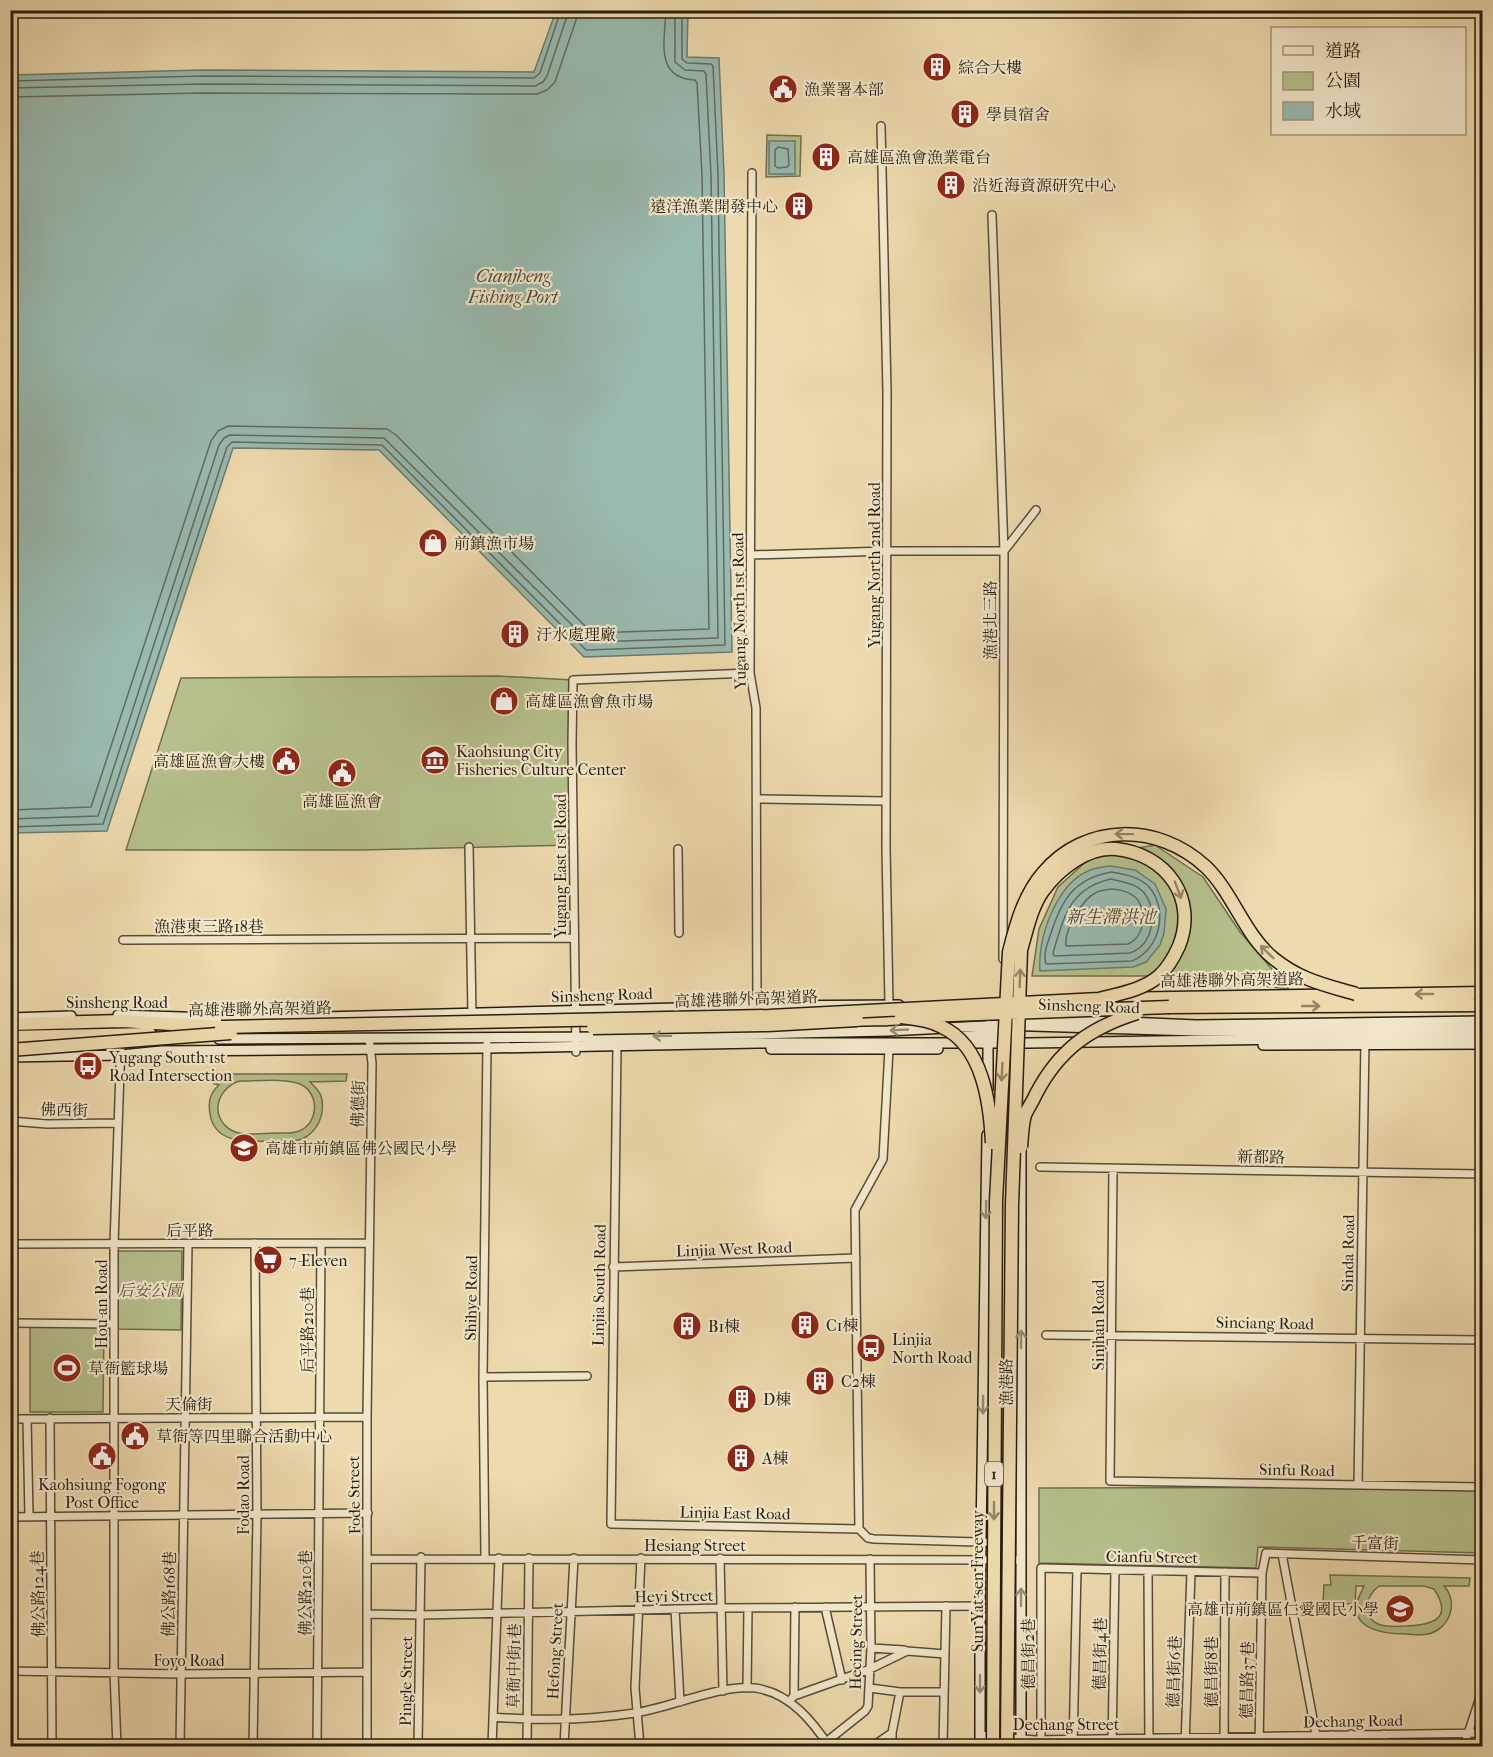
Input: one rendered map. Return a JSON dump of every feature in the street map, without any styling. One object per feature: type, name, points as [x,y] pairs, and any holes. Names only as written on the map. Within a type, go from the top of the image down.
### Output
[{"type":"highway","points":[[996,1201],[1009,952],[1016,923],[1042,874],[1056,860],[1079,844],[1111,834],[1137,834],[1173,845],[1207,868],[1242,915],[1259,944],[1273,958],[1302,978],[1356,994]]},
{"type":"highway","points":[[1012,1205],[1021,950],[1038,900],[1062,869],[1089,853],[1114,848],[1148,857],[1174,879],[1186,910],[1183,936],[1173,960],[1158,977],[1134,990],[1099,999]]},
{"type":"highway","name":"高雄港聯外高架道路","points":[[10,1036],[769,1016],[1099,999],[1482,993]]},
{"type":"highway","name":"高雄港聯外高架道路","points":[[10,1030],[768,1025],[901,1017],[1169,1007],[1482,1005]]},
{"type":"highway","points":[[1012,1205],[1025,1115],[1053,1066],[1065,1052],[1092,1031],[1115,1020],[1169,1007]]},
{"type":"highway","points":[[901,1017],[944,1027],[958,1038],[972,1056],[981,1076],[990,1114],[996,1201]]},
{"type":"highway","points":[[10,1024],[122,1021],[221,1030]]},
{"type":"highway","points":[[10,1050],[221,1030]]},
{"type":"highway","name":"Sun Yat-sen Freeway","points":[[993,1746],[996,1201]]},
{"type":"highway","name":"Sun Yat-sen Freeway","points":[[1007,1746],[1012,1205]]},
{"type":"street","name":"Yugang North 2nd Road","points":[[881,126],[887,380],[886,801],[889,1004]]},
{"type":"street","name":"Yugang North 1st Road","points":[[752,172],[750,673],[756,708],[758,799],[758,1042]]},
{"type":"street","name":"漁港北三路","points":[[992,215],[1004,551],[1003,1020]]},
{"type":"street","points":[[751,555],[888,551],[1004,551],[1036,510]]},
{"type":"street","name":"Yugang East 1st Road","points":[[576,1045],[573,680],[750,673]]},
{"type":"street","points":[[758,799],[886,801]]},
{"type":"street","points":[[469,848],[472,1014]]},
{"type":"street","points":[[678,849],[679,933]]},
{"type":"street","name":"漁港東三路18巷","points":[[123,940],[574,938]]},
{"type":"street","name":"Sinsheng Road","points":[[10,1018],[122,1015],[245,1019],[889,1004],[1022,1022],[1196,1031],[1482,1036]]},
{"type":"street","name":"Sinsheng Road","points":[[10,1057],[121,1055],[160,1051],[370,1052],[488,1047],[758,1042],[889,1045],[988,1038],[1003,1020]]},
{"type":"street","name":"Sinsheng Road","points":[[1365,1033],[1482,1021]]},
{"type":"street","name":"漁港路","points":[[1021,1743],[1022,1022]]},
{"type":"street","name":"Sinsheng Road","points":[[10,1042],[369,1038],[488,1047],[576,1045],[617,1049],[758,1042],[888,1031],[988,1038],[1021,1046],[1482,1029]]},
{"type":"street","name":"Sinsheng Road","points":[[1365,1033],[1482,1044]]},
{"type":"street","name":"Sinda Road","points":[[1358,1484],[1365,1033]]},
{"type":"street","name":"佛德街","points":[[369,1038],[369,1243]]},
{"type":"street","name":"漁港路","points":[[980,1746],[988,1038]]},
{"type":"street","name":"Hou-an Road","points":[[117,1746],[114,1673],[114,1244],[121,1042]]},
{"type":"street","points":[[889,1045],[883,1159],[855,1210],[858,1529],[868,1538],[874,1539],[1021,1543]]},
{"type":"street","name":"Shihye Road","points":[[485,1558],[483,1377],[488,1047]]},
{"type":"street","name":"Linjia South Road","points":[[611,1524],[617,1049]]},
{"type":"street","name":"佛西街","points":[[10,1121],[47,1124],[118,1124]]},
{"type":"street","name":"新都路","points":[[1040,1167],[1482,1174]]},
{"type":"street","name":"Sinjhan Road","points":[[1110,1481],[1113,1168]]},
{"type":"street","name":"后平路","points":[[10,1244],[369,1243]]},
{"type":"street","name":"Fode Street","points":[[367,1746],[369,1243]]},
{"type":"street","name":"佛公路168巷","points":[[180,1746],[188,1244]]},
{"type":"street","name":"Fodao Road","points":[[253,1746],[257,1515],[255,1244]]},
{"type":"street","name":"后平路210巷","points":[[319,1515],[321,1244]]},
{"type":"street","name":"Linjia West Road","points":[[613,1267],[856,1258]]},
{"type":"street","points":[[10,1323],[114,1324]]},
{"type":"street","name":"Sinciang Road","points":[[1046,1335],[1482,1340]]},
{"type":"street","points":[[483,1377],[587,1377]]},
{"type":"street","name":"天倫街","points":[[10,1419],[367,1417]]},
{"type":"street","name":"佛公路124巷","points":[[50,1418],[52,1746]]},
{"type":"street","points":[[27,1419],[29,1517]]},
{"type":"street","name":"Sinfu Road","points":[[1110,1481],[1482,1487]]},
{"type":"street","points":[[10,1517],[368,1513]]},
{"type":"street","name":"佛公路210巷","points":[[317,1746],[319,1515]]},
{"type":"street","name":"Linjia East Road","points":[[611,1524],[858,1529]]},
{"type":"street","name":"千富街","points":[[1266,1553],[1482,1560]]},
{"type":"street","name":"德昌路37巷","points":[[1259,1746],[1262,1573],[1266,1553]]},
{"type":"street","points":[[1282,1554],[1316,1735]]},
{"type":"street","name":"Pingle Street","points":[[418,1746],[421,1557]]},
{"type":"street","name":"Hesiang Street","points":[[368,1558],[1022,1560]]},
{"type":"street","points":[[492,1746],[499,1558]]},
{"type":"street","name":"草衙中街1巷","points":[[527,1746],[529,1558]]},
{"type":"street","name":"Hefong Street","points":[[564,1746],[574,1558]]},
{"type":"street","points":[[640,1746],[635,1688],[641,1558]]},
{"type":"street","points":[[720,1558],[723,1691]]},
{"type":"street","name":"Hecing Street","points":[[828,1744],[868,1706],[871,1648],[870,1558]]},
{"type":"street","name":"Cianfu Street","points":[[1041,1568],[1262,1573]]},
{"type":"street","name":"德昌街2巷","points":[[1041,1568],[1041,1743]]},
{"type":"street","points":[[1073,1743],[1077,1569]]},
{"type":"street","name":"德昌街4巷","points":[[1112,1742],[1116,1570]]},
{"type":"street","points":[[1148,1571],[1149,1746]]},
{"type":"street","name":"德昌街6巷","points":[[1185,1746],[1191,1572]]},
{"type":"street","name":"德昌街8巷","points":[[1224,1746],[1225,1572]]},
{"type":"street","points":[[942,1746],[946,1606]]},
{"type":"street","name":"Heyi Street","points":[[368,1614],[980,1606]]},
{"type":"street","points":[[792,1698],[795,1607]]},
{"type":"street","points":[[825,1607],[842,1680]]},
{"type":"street","points":[[747,1688],[748,1608]]},
{"type":"street","points":[[675,1609],[680,1702]]},
{"type":"street","points":[[871,1648],[945,1654]]},
{"type":"street","points":[[792,1698],[870,1669],[907,1651]]},
{"type":"street","name":"Foyo Road","points":[[10,1671],[181,1674],[367,1671]]},
{"type":"street","points":[[493,1718],[565,1721],[638,1713],[723,1691],[758,1688],[792,1698],[828,1744]]},
{"type":"street","points":[[870,1688],[900,1692],[944,1692]]},
{"type":"street","points":[[1464,1746],[1482,1691]]},
{"type":"street","points":[[892,1746],[892,1733],[900,1692]]},
{"type":"street","points":[[873,1746],[892,1733]]},
{"type":"street","name":"Dechang Road","points":[[1224,1737],[1482,1733]]},
{"type":"street","name":"Dechang Street","points":[[980,1734],[1021,1743],[1224,1737]]},
{"type":"street","points":[[1351,1734],[1353,1746]]},
{"type":"street","points":[[1384,1734],[1386,1746]]},
{"type":"street","points":[[1331,1735],[1331,1746]]},
{"type":"green space","points":[[767,135],[801,136],[800,176],[766,177]]},
{"type":"green space","points":[[498,676],[573,680],[573,845],[361,850],[126,850],[181,678]]},
{"type":"green space","points":[[1155,845],[1203,877],[1240,932],[1289,989],[1177,976],[1032,976],[1039,929],[1058,887],[1092,856]]},
{"type":"green space","points":[[214,1074],[347,1074],[346,1081],[310,1082],[321,1096],[321,1115],[316,1127],[308,1136],[292,1141],[235,1140],[219,1132],[213,1124],[209,1109],[212,1094],[219,1085],[214,1084]],"holes":[[[280,1080],[294,1082],[307,1088],[314,1101],[310,1122],[306,1127],[291,1133],[247,1134],[231,1130],[220,1117],[219,1103],[226,1089],[240,1081]]]},
{"type":"green space","name":"后安公園","points":[[118,1251],[182,1251],[181,1330],[117,1329]]},
{"type":"green space","name":"草衙籃球場","points":[[30,1325],[104,1325],[103,1412],[30,1412]]},
{"type":"green space","points":[[1482,1487],[1482,1553],[1258,1547],[1256,1568],[1039,1563],[1039,1488]]},
{"type":"green space","points":[[1330,1575],[1470,1578],[1469,1586],[1444,1586],[1451,1600],[1447,1621],[1436,1631],[1422,1635],[1389,1633],[1365,1625],[1357,1612],[1358,1601],[1364,1586],[1356,1586],[1355,1604],[1323,1603],[1324,1585],[1331,1585]],"holes":[[[1379,1586],[1424,1586],[1434,1589],[1442,1607],[1441,1614],[1432,1622],[1388,1626],[1378,1624],[1369,1616],[1367,1605],[1371,1595]]]},
{"type":"water","name":"Cianjheng Fishing Port","points":[[556,11],[688,11],[687,57],[719,58],[724,174],[732,652],[584,657],[379,450],[233,448],[107,831],[11,833],[11,75],[202,70],[534,72]]},
{"type":"water","points":[[769,141],[795,141],[795,174],[769,174]]},
{"type":"water","name":"新生滯洪池","points":[[1110,866],[1135,870],[1155,884],[1166,909],[1164,933],[1160,945],[1146,962],[1133,967],[1040,971],[1045,929],[1058,900],[1077,878],[1090,870]]},
{"type":"place","name":"綜合大樓","points":[[937,67]]},
{"type":"place","name":"漁業署本部","points":[[783,89]]},
{"type":"place","name":"學員宿舍","points":[[965,114]]},
{"type":"place","name":"高雄區漁會漁業電台","points":[[826,157]]},
{"type":"place","name":"沿近海資源研究中心","points":[[951,185]]},
{"type":"place","name":"遠洋漁業開發中心","points":[[799,206]]},
{"type":"place","name":"前鎮漁市場","points":[[433,543]]},
{"type":"place","name":"汙水處理廠","points":[[515,634]]},
{"type":"place","name":"高雄區漁會魚市場","points":[[504,701]]},
{"type":"place","name":"Kaohsiung City Fisheries Culture Center","points":[[435,760]]},
{"type":"place","name":"高雄區漁會大樓","points":[[286,761]]},
{"type":"place","name":"高雄區漁會","points":[[342,773]]},
{"type":"place","name":"Yugang South 1st Road Intersection","points":[[88,1066]]},
{"type":"place","name":"高雄市前鎮區佛公國民小學","points":[[244,1148]]},
{"type":"place","name":"7-Eleven","points":[[268,1260]]},
{"type":"place","name":"C1棟","points":[[805,1325]]},
{"type":"place","name":"B1棟","points":[[687,1326]]},
{"type":"place","name":"Linjia North Road","points":[[871,1348]]},
{"type":"place","name":"草衙籃球場","points":[[67,1368]]},
{"type":"place","name":"C2棟","points":[[820,1381]]},
{"type":"place","name":"D棟","points":[[742,1399]]},
{"type":"place","name":"草衙等四里聯合活動中心","points":[[135,1436]]},
{"type":"place","name":"Kaohsiung Fogong Post Office","points":[[102,1456]]},
{"type":"place","name":"A棟","points":[[741,1458]]},
{"type":"place","name":"高雄市前鎮區仁愛國民小學","points":[[1400,1609]]}]
